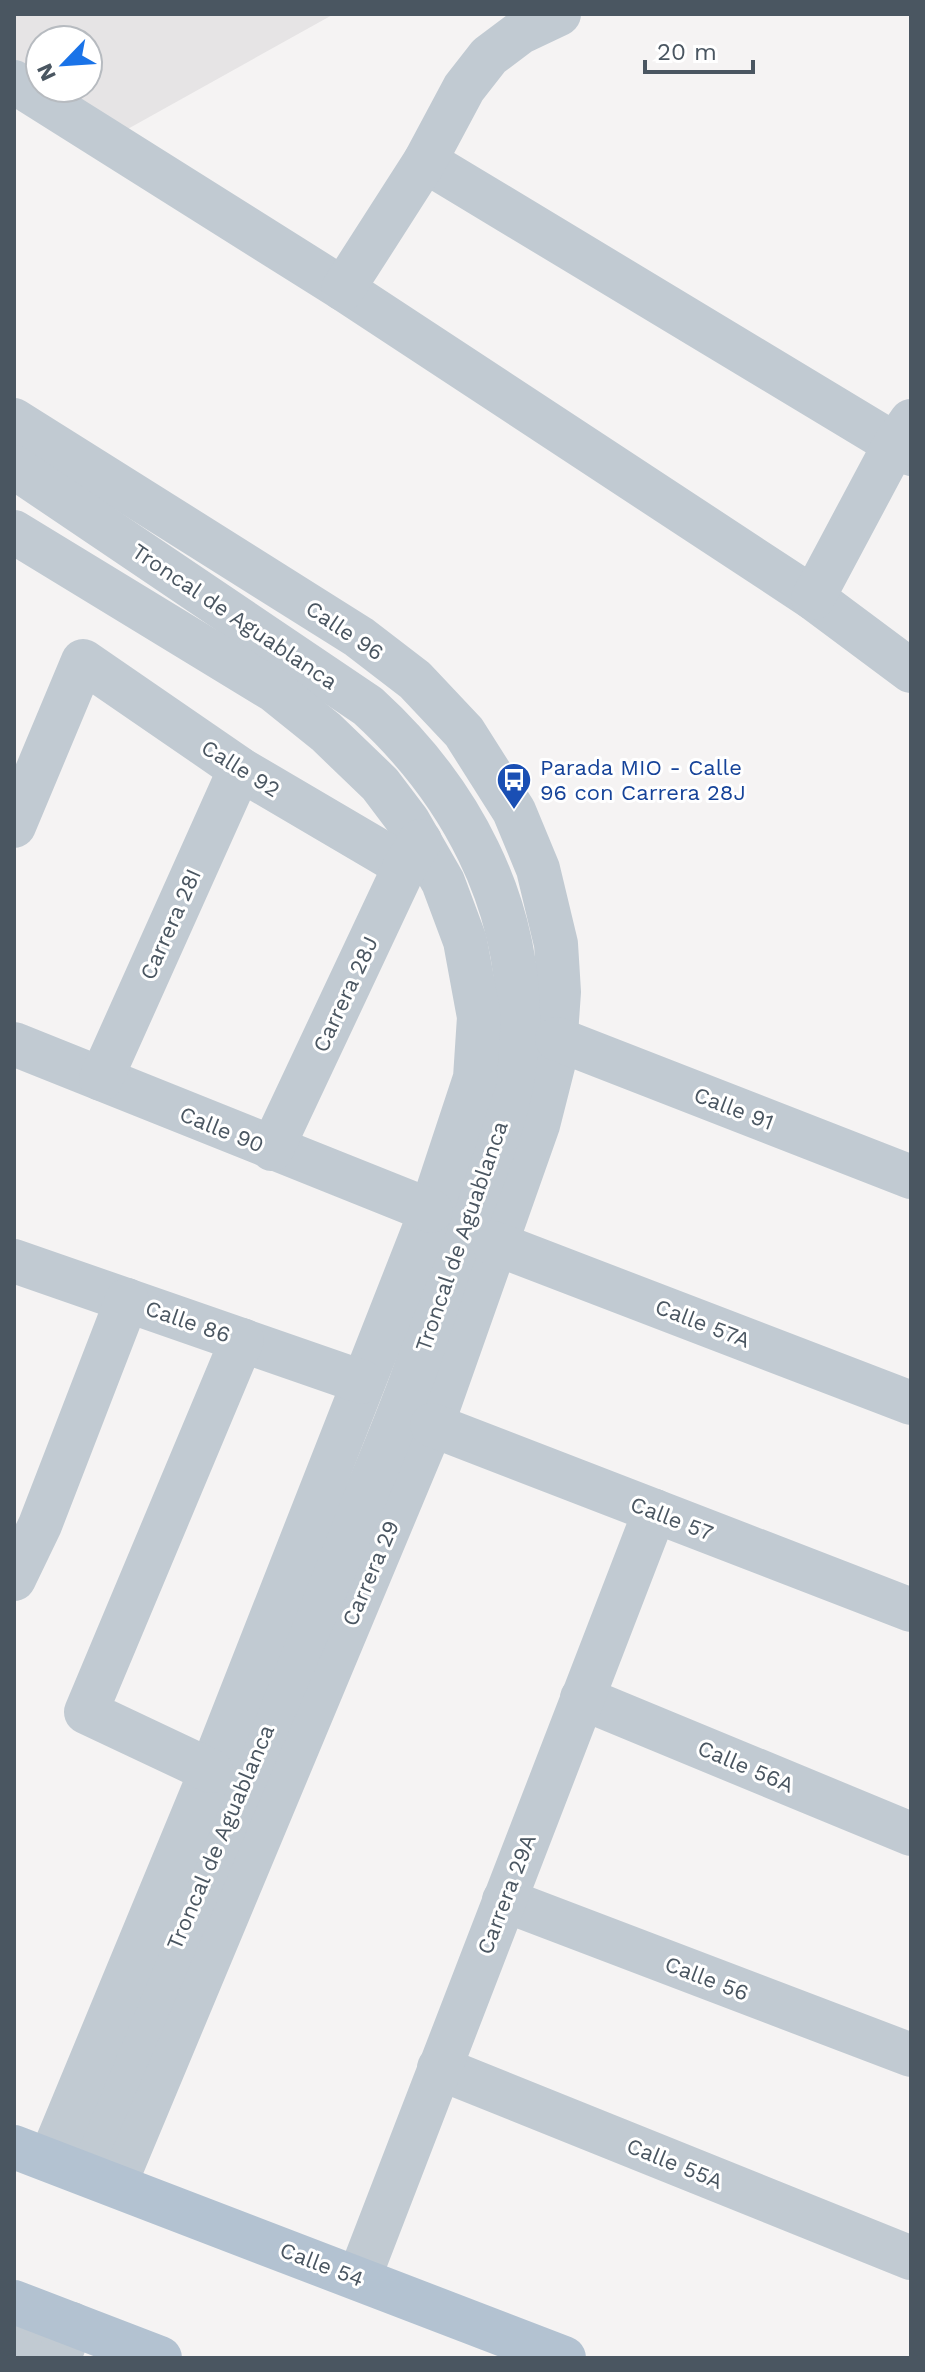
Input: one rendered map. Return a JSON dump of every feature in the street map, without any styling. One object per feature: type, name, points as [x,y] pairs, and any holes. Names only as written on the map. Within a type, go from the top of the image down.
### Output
[{"type":"main road","name":"Calle 54","points":[[64,2166],[564,2358]]},
{"type":"main road","points":[[46,2324],[160,2358]]},
{"type":"street","points":[[343,289],[425,161],[464,88],[489,56],[521,32],[559,14]]},
{"type":"street","points":[[14,82],[343,289],[813,598],[911,671]]},
{"type":"street","points":[[425,161],[906,440],[813,598]]},
{"type":"street","name":"Calle 96","points":[[14,420],[359,637],[415,680],[464,732],[514,811],[538,869],[556,944]]},
{"type":"street","name":"Troncal de Aguablanca","points":[[14,467],[368,706],[401,736],[452,802],[490,873],[506,927],[515,973],[518,1027],[515,1072],[499,1134],[463,1227],[404,1402],[64,2166]]},
{"type":"street","points":[[14,532],[275,691],[326,732],[380,784],[412,853],[443,882],[465,941],[479,1017],[475,1078],[431,1211],[211,1771],[64,2166]]},
{"type":"street","name":"Calle 92","points":[[14,826],[83,661],[240,769],[412,853]]},
{"type":"street","name":"Carrera 28I","points":[[101,1079],[240,769]]},
{"type":"street","name":"Carrera 28J","points":[[272,1149],[412,853]]},
{"type":"street","name":"Carrera 29","points":[[64,2166],[432,1425],[538,1125],[557,1039],[556,944]]},
{"type":"street","name":"Calle 91","points":[[557,1039],[911,1177]]},
{"type":"street","name":"Calle 90","points":[[14,1044],[431,1211]]},
{"type":"street","name":"Calle 57A","points":[[494,1243],[911,1403]]},
{"type":"street","name":"Calle 86","points":[[14,1261],[362,1382]]},
{"type":"street","points":[[14,1579],[40,1525],[127,1300]]},
{"type":"street","points":[[211,1771],[86,1712],[242,1340]]},
{"type":"street","name":"Calle 57","points":[[432,1425],[911,1610]]},
{"type":"street","name":"Carrera 29A","points":[[359,2278],[655,1511]]},
{"type":"street","name":"Calle 56A","points":[[582,1698],[911,1834]]},
{"type":"street","name":"Calle 56","points":[[504,1900],[911,2055]]},
{"type":"street","name":"Calle 55A","points":[[439,2068],[911,2258]]},
{"type":"street","points":[[22,2358],[46,2324]]},
{"type":"shaded area","points":[[14,14],[334,14],[108,140],[50,104],[104,104],[104,24],[24,24],[24,88],[14,82]]},
{"type":"place","name":"Parada MIO - Calle 96 con Carrera 28J","points":[[514,811]]}]
